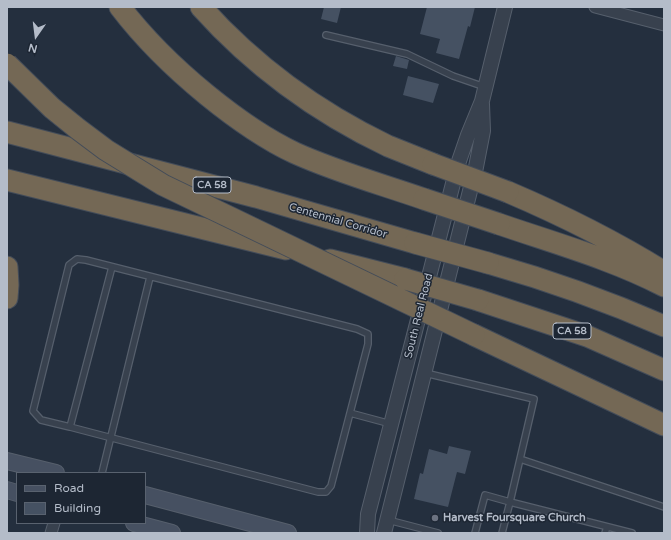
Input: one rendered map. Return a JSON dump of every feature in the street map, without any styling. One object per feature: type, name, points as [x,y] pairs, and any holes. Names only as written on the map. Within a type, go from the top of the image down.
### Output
[{"type":"highway","points":[[120,7],[150,43],[167,60],[226,110],[248,126],[272,140],[316,162],[598,258],[664,286]]},
{"type":"highway","points":[[201,7],[222,29],[267,70],[319,108],[373,138],[433,164],[508,192],[584,226],[664,272]]},
{"type":"highway","points":[[7,64],[37,94],[78,130],[106,150],[163,185],[664,425]]},
{"type":"highway","name":"Centennial Corridor","points":[[7,132],[256,197],[488,263],[602,300],[664,326]]},
{"type":"highway","name":"CA 58","points":[[7,180],[405,279],[478,300],[587,336],[664,370]]},
{"type":"highway","points":[[7,267],[7,298]]},
{"type":"main road","points":[[7,461],[52,472]]},
{"type":"main road","points":[[146,496],[288,533]]},
{"type":"main road","points":[[138,524],[172,533]]},
{"type":"street","name":"South Real Road","points":[[367,533],[368,514],[458,164],[482,102],[505,7]]},
{"type":"street","points":[[596,7],[664,25]]},
{"type":"street","name":"South Real Road","points":[[386,527],[479,153],[483,123],[482,102]]},
{"type":"lane","points":[[326,35],[407,54],[453,76],[485,87]]},
{"type":"lane","points":[[77,259],[86,260],[150,277],[357,329],[368,334],[368,344],[331,486],[326,492],[318,492],[41,420],[33,411],[69,265],[77,259]]},
{"type":"lane","points":[[70,427],[112,267]]},
{"type":"lane","points":[[102,472],[150,277]]},
{"type":"lane","points":[[425,373],[534,399],[502,533]]},
{"type":"lane","points":[[350,413],[391,424]]},
{"type":"lane","points":[[520,459],[664,507]]},
{"type":"lane","points":[[475,533],[485,495],[632,533]]},
{"type":"lane","points":[[386,527],[438,533]]},
{"type":"lane","points":[[605,533],[607,527]]},
{"type":"building","points":[[324,7],[341,7],[337,23],[321,19]]},
{"type":"building","points":[[427,7],[475,7],[459,59],[436,53],[440,39],[420,34]]},
{"type":"building","points":[[396,56],[409,60],[407,69],[393,66]]},
{"type":"building","points":[[408,76],[439,84],[433,103],[403,95]]},
{"type":"building","points":[[449,446],[471,451],[465,474],[457,472],[448,507],[414,499],[420,473],[423,474],[429,449],[447,454]]},
{"type":"place","name":"Harvest Foursquare Church","points":[[435,518]]}]
